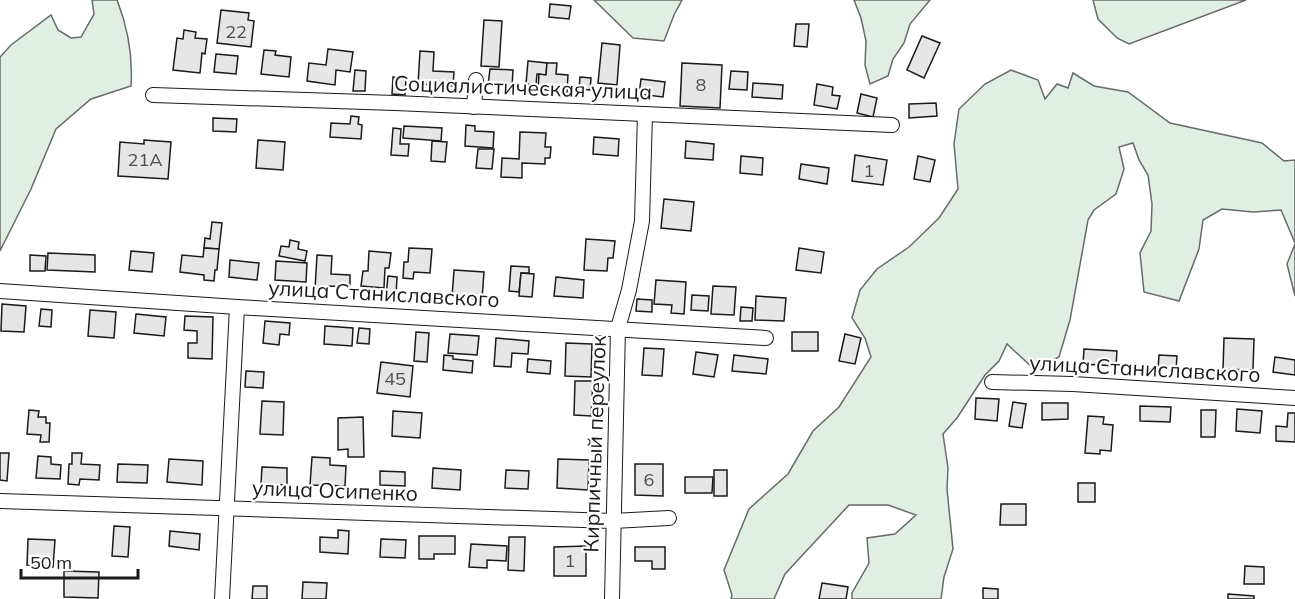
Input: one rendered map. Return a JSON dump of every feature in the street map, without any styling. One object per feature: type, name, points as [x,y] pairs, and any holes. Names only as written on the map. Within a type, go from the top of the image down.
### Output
[{"type":"street","points":[[474,107],[476,80]]},
{"type":"street","name":"Социалистическая улица","points":[[153,95],[892,125]]},
{"type":"street","name":"Кирпичный переулок","points":[[612,599],[618,328],[629,290],[642,221],[645,114]]},
{"type":"street","name":"улица Станиславского","points":[[0,291],[766,338]]},
{"type":"street","points":[[222,599],[237,307]]},
{"type":"street","name":"улица Станиславского","points":[[992,382],[1073,384],[1295,398]]},
{"type":"street","name":"улица Осипенко","points":[[0,501],[613,521],[669,518]]},
{"type":"green space","points":[[92,0],[117,0],[129,42],[131,86],[91,99],[56,129],[31,189],[0,251],[0,57],[11,45],[51,15],[58,30],[71,38],[81,37],[94,14]]},
{"type":"green space","points":[[594,0],[682,0],[664,41],[633,38]]},
{"type":"green space","points":[[854,0],[930,0],[910,24],[904,43],[893,59],[888,76],[870,84],[865,65],[866,41]]},
{"type":"green space","points":[[1093,0],[1246,0],[1129,44],[1117,38],[1098,19]]},
{"type":"green space","points":[[1011,70],[1038,80],[1045,99],[1057,84],[1068,88],[1073,73],[1094,86],[1128,92],[1170,123],[1262,143],[1284,161],[1295,160],[1295,243],[1281,210],[1253,212],[1222,209],[1203,220],[1199,249],[1179,301],[1144,292],[1140,253],[1151,231],[1152,204],[1148,175],[1133,143],[1119,147],[1124,169],[1116,194],[1094,210],[1088,220],[1070,320],[1059,357],[1034,369],[1007,344],[999,361],[985,375],[957,418],[943,434],[948,468],[947,489],[953,549],[944,577],[941,599],[852,599],[852,593],[869,563],[867,538],[895,534],[916,515],[888,505],[849,505],[785,574],[774,599],[731,599],[732,595],[724,570],[749,509],[788,474],[813,431],[839,407],[871,357],[865,338],[852,318],[860,290],[877,269],[909,247],[939,218],[958,189],[954,144],[959,109],[985,84]]},
{"type":"green space","points":[[1295,244],[1295,296],[1287,264]]},
{"type":"building","points":[[550,4],[571,6],[569,19],[549,17]]},
{"type":"building","points":[[221,10],[249,13],[248,20],[254,21],[251,47],[217,43]]},
{"type":"building","points":[[484,20],[502,21],[499,67],[481,66]]},
{"type":"building","points":[[796,24],[809,24],[807,47],[794,46]]},
{"type":"building","points":[[184,30],[196,32],[195,38],[207,39],[205,54],[202,53],[200,73],[173,70],[177,38],[183,39]]},
{"type":"building","points":[[922,36],[940,43],[924,78],[907,70]]},
{"type":"building","points":[[602,43],[620,45],[617,85],[598,83]]},
{"type":"building","points":[[328,49],[353,52],[350,72],[336,70],[335,85],[307,81],[309,63],[326,65]]},
{"type":"building","points":[[264,50],[276,51],[275,55],[291,57],[289,77],[261,74]]},
{"type":"building","points":[[420,51],[434,52],[433,71],[454,72],[453,86],[418,84]]},
{"type":"building","points":[[216,54],[238,56],[236,74],[214,72]]},
{"type":"building","points":[[528,61],[547,63],[546,75],[537,74],[536,85],[526,84]]},
{"type":"building","points":[[547,63],[557,63],[556,74],[568,75],[567,92],[538,89],[539,74],[546,75]]},
{"type":"building","points":[[682,63],[722,65],[720,108],[680,106]]},
{"type":"building","points":[[490,69],[513,70],[512,87],[488,85]]},
{"type":"building","points":[[355,70],[366,71],[365,91],[353,91]]},
{"type":"building","points":[[731,71],[748,72],[747,90],[729,89]]},
{"type":"building","points":[[393,77],[406,78],[405,95],[392,94]]},
{"type":"building","points":[[580,77],[591,78],[590,90],[579,89]]},
{"type":"building","points":[[641,79],[665,82],[663,97],[639,94]]},
{"type":"building","points":[[753,83],[783,85],[782,99],[752,97]]},
{"type":"building","points":[[817,84],[833,87],[832,95],[840,96],[837,109],[814,105]]},
{"type":"building","points":[[861,94],[877,98],[873,117],[857,113]]},
{"type":"building","points":[[936,103],[937,116],[909,118],[909,104]]},
{"type":"building","points":[[351,116],[359,117],[358,124],[362,125],[361,139],[330,137],[331,123],[350,124]]},
{"type":"building","points":[[213,118],[237,119],[236,132],[213,131]]},
{"type":"building","points":[[466,125],[475,126],[475,131],[494,132],[493,148],[465,146]]},
{"type":"building","points":[[404,126],[442,128],[441,141],[403,138]]},
{"type":"building","points":[[393,128],[401,129],[400,144],[409,144],[408,156],[391,155]]},
{"type":"building","points":[[520,132],[546,133],[545,147],[551,147],[550,158],[545,158],[545,164],[522,163],[522,178],[501,177],[502,158],[519,159]]},
{"type":"building","points":[[594,137],[619,139],[618,156],[593,154]]},
{"type":"building","points":[[144,140],[171,142],[168,179],[118,176],[120,142],[144,144]]},
{"type":"building","points":[[258,140],[285,142],[283,170],[256,168]]},
{"type":"building","points":[[432,141],[447,142],[445,162],[431,161]]},
{"type":"building","points":[[686,141],[714,144],[713,160],[685,158]]},
{"type":"building","points":[[478,149],[494,149],[492,169],[476,168]]},
{"type":"building","points":[[855,155],[887,160],[883,185],[852,181]]},
{"type":"building","points":[[741,156],[763,158],[762,175],[740,173]]},
{"type":"building","points":[[918,156],[935,160],[930,182],[914,179]]},
{"type":"building","points":[[801,164],[829,168],[827,184],[799,179]]},
{"type":"building","points":[[664,199],[694,202],[691,231],[661,228]]},
{"type":"building","points":[[212,222],[222,223],[219,249],[204,248],[205,238],[210,239]]},
{"type":"building","points":[[586,239],[615,241],[613,258],[608,258],[607,271],[584,270]]},
{"type":"building","points":[[290,240],[299,242],[298,249],[307,251],[305,261],[279,256],[281,246],[289,247]]},
{"type":"building","points":[[204,248],[219,249],[214,281],[204,280],[204,275],[180,272],[182,255],[203,257]]},
{"type":"building","points":[[409,248],[432,249],[430,273],[414,272],[413,279],[403,278],[404,262],[408,262]]},
{"type":"building","points":[[799,248],[824,252],[821,273],[796,270]]},
{"type":"building","points":[[131,251],[154,253],[152,272],[129,270]]},
{"type":"building","points":[[369,251],[391,253],[389,268],[385,268],[384,288],[361,286],[363,271],[368,271]]},
{"type":"building","points":[[48,253],[95,255],[95,272],[47,270]]},
{"type":"building","points":[[30,255],[46,256],[45,271],[30,271]]},
{"type":"building","points":[[317,255],[332,256],[331,274],[350,275],[350,287],[328,286],[328,290],[315,289]]},
{"type":"building","points":[[230,260],[259,263],[257,280],[229,277]]},
{"type":"building","points":[[276,261],[307,263],[306,282],[275,280]]},
{"type":"building","points":[[511,266],[529,267],[529,273],[521,273],[519,292],[509,291]]},
{"type":"building","points":[[454,270],[484,272],[482,299],[452,297]]},
{"type":"building","points":[[521,273],[534,274],[532,297],[519,296]]},
{"type":"building","points":[[388,276],[397,277],[396,296],[386,296]]},
{"type":"building","points":[[556,277],[584,280],[583,298],[554,296]]},
{"type":"building","points":[[656,280],[686,282],[684,314],[671,313],[672,305],[654,304]]},
{"type":"building","points":[[713,286],[736,287],[734,315],[711,314]]},
{"type":"building","points":[[692,295],[709,296],[708,311],[691,310]]},
{"type":"building","points":[[756,296],[786,298],[784,321],[755,320]]},
{"type":"building","points":[[637,299],[652,300],[652,312],[636,311]]},
{"type":"building","points":[[2,304],[26,306],[24,332],[1,331]]},
{"type":"building","points":[[741,307],[753,308],[752,321],[740,321]]},
{"type":"building","points":[[41,309],[52,310],[51,327],[39,326]]},
{"type":"building","points":[[90,310],[116,312],[114,338],[88,336]]},
{"type":"building","points":[[136,314],[166,317],[164,336],[134,333]]},
{"type":"building","points":[[185,316],[213,317],[212,359],[188,358],[188,343],[197,343],[197,331],[184,330]]},
{"type":"building","points":[[265,321],[290,323],[289,335],[280,334],[279,345],[263,343]]},
{"type":"building","points":[[325,326],[353,328],[352,346],[324,344]]},
{"type":"building","points":[[359,328],[370,329],[369,344],[357,343]]},
{"type":"building","points":[[416,332],[429,333],[427,362],[414,361]]},
{"type":"building","points":[[792,332],[818,332],[818,351],[792,351]]},
{"type":"building","points":[[450,334],[479,336],[477,355],[448,353]]},
{"type":"building","points":[[845,334],[861,338],[855,364],[839,361]]},
{"type":"building","points":[[496,338],[529,341],[528,354],[512,353],[511,367],[494,366]]},
{"type":"building","points":[[1224,338],[1254,339],[1253,370],[1223,369]]},
{"type":"building","points":[[566,343],[592,344],[591,377],[565,376]]},
{"type":"building","points":[[644,348],[664,349],[662,376],[642,375]]},
{"type":"building","points":[[1084,349],[1117,351],[1116,366],[1083,364]]},
{"type":"building","points":[[696,352],[718,355],[714,377],[693,374]]},
{"type":"building","points":[[444,355],[453,356],[453,359],[473,361],[472,373],[443,370]]},
{"type":"building","points":[[734,355],[768,359],[766,374],[732,371]]},
{"type":"building","points":[[1159,355],[1177,356],[1176,370],[1158,369]]},
{"type":"building","points":[[1275,357],[1295,360],[1295,375],[1273,372]]},
{"type":"building","points":[[528,359],[551,361],[550,374],[527,372]]},
{"type":"building","points":[[381,362],[413,366],[410,397],[377,393]]},
{"type":"building","points":[[246,371],[264,372],[263,388],[245,387]]},
{"type":"building","points":[[575,381],[593,381],[591,416],[574,415]]},
{"type":"building","points":[[976,398],[999,399],[997,421],[975,419]]},
{"type":"building","points":[[262,401],[284,402],[283,435],[260,434]]},
{"type":"building","points":[[1013,402],[1026,404],[1022,428],[1009,426]]},
{"type":"building","points":[[1042,403],[1068,403],[1068,419],[1042,420]]},
{"type":"building","points":[[1140,406],[1171,407],[1170,422],[1140,421]]},
{"type":"building","points":[[1237,409],[1262,411],[1260,433],[1236,431]]},
{"type":"building","points":[[29,410],[39,411],[38,417],[46,417],[46,423],[50,423],[49,442],[40,442],[41,435],[27,434]]},
{"type":"building","points":[[1201,410],[1216,410],[1215,437],[1201,437]]},
{"type":"building","points":[[393,411],[422,413],[420,438],[392,436]]},
{"type":"building","points":[[1288,413],[1295,413],[1295,442],[1276,441],[1276,426],[1287,427]]},
{"type":"building","points":[[1088,416],[1104,417],[1103,424],[1113,425],[1111,451],[1100,450],[1100,454],[1085,453]]},
{"type":"building","points":[[363,417],[364,457],[348,457],[348,449],[338,450],[338,418]]},
{"type":"building","points":[[0,453],[9,453],[7,481],[0,480]]},
{"type":"building","points":[[72,453],[82,453],[81,464],[100,465],[99,480],[80,479],[79,485],[68,484]]},
{"type":"building","points":[[38,456],[51,457],[51,464],[61,465],[60,479],[36,478]]},
{"type":"building","points":[[312,457],[330,458],[330,465],[346,466],[345,486],[310,485]]},
{"type":"building","points":[[169,459],[203,461],[202,485],[167,482]]},
{"type":"building","points":[[558,459],[589,460],[588,490],[557,488]]},
{"type":"building","points":[[118,464],[148,465],[147,483],[117,482]]},
{"type":"building","points":[[635,464],[663,464],[663,496],[635,495]]},
{"type":"building","points":[[262,467],[287,468],[287,485],[261,484]]},
{"type":"building","points":[[433,468],[461,470],[460,490],[432,488]]},
{"type":"building","points":[[506,470],[529,471],[528,489],[505,488]]},
{"type":"building","points":[[714,470],[727,470],[727,496],[714,496]]},
{"type":"building","points":[[380,471],[405,472],[405,486],[380,485]]},
{"type":"building","points":[[685,477],[713,477],[712,493],[685,493]]},
{"type":"building","points":[[1078,483],[1095,483],[1095,502],[1078,502]]},
{"type":"building","points":[[1001,504],[1026,504],[1026,525],[1000,525]]},
{"type":"building","points":[[114,526],[130,527],[128,557],[112,556]]},
{"type":"building","points":[[338,530],[349,531],[348,554],[320,552],[320,537],[338,538]]},
{"type":"building","points":[[170,531],[200,534],[199,550],[169,546]]},
{"type":"building","points":[[419,536],[455,536],[455,554],[434,554],[434,559],[419,559]]},
{"type":"building","points":[[509,537],[525,537],[524,571],[508,570]]},
{"type":"building","points":[[28,539],[55,540],[53,567],[27,565]]},
{"type":"building","points":[[381,539],[406,540],[405,558],[380,557]]},
{"type":"building","points":[[471,544],[507,546],[506,561],[487,560],[487,568],[469,567]]},
{"type":"building","points":[[586,546],[586,576],[554,576],[554,547]]},
{"type":"building","points":[[635,547],[665,547],[665,569],[652,569],[652,561],[635,561]]},
{"type":"building","points":[[1245,566],[1264,567],[1264,584],[1244,584]]},
{"type":"building","points":[[64,571],[99,572],[98,598],[64,597]]},
{"type":"building","points":[[303,582],[327,583],[326,599],[302,599]]},
{"type":"building","points":[[822,583],[848,587],[846,599],[819,599]]},
{"type":"building","points":[[253,586],[267,586],[267,599],[252,599]]},
{"type":"building","points":[[983,588],[998,589],[998,599],[983,599]]},
{"type":"building","points":[[1228,594],[1254,596],[1254,599],[1228,599]]}]
